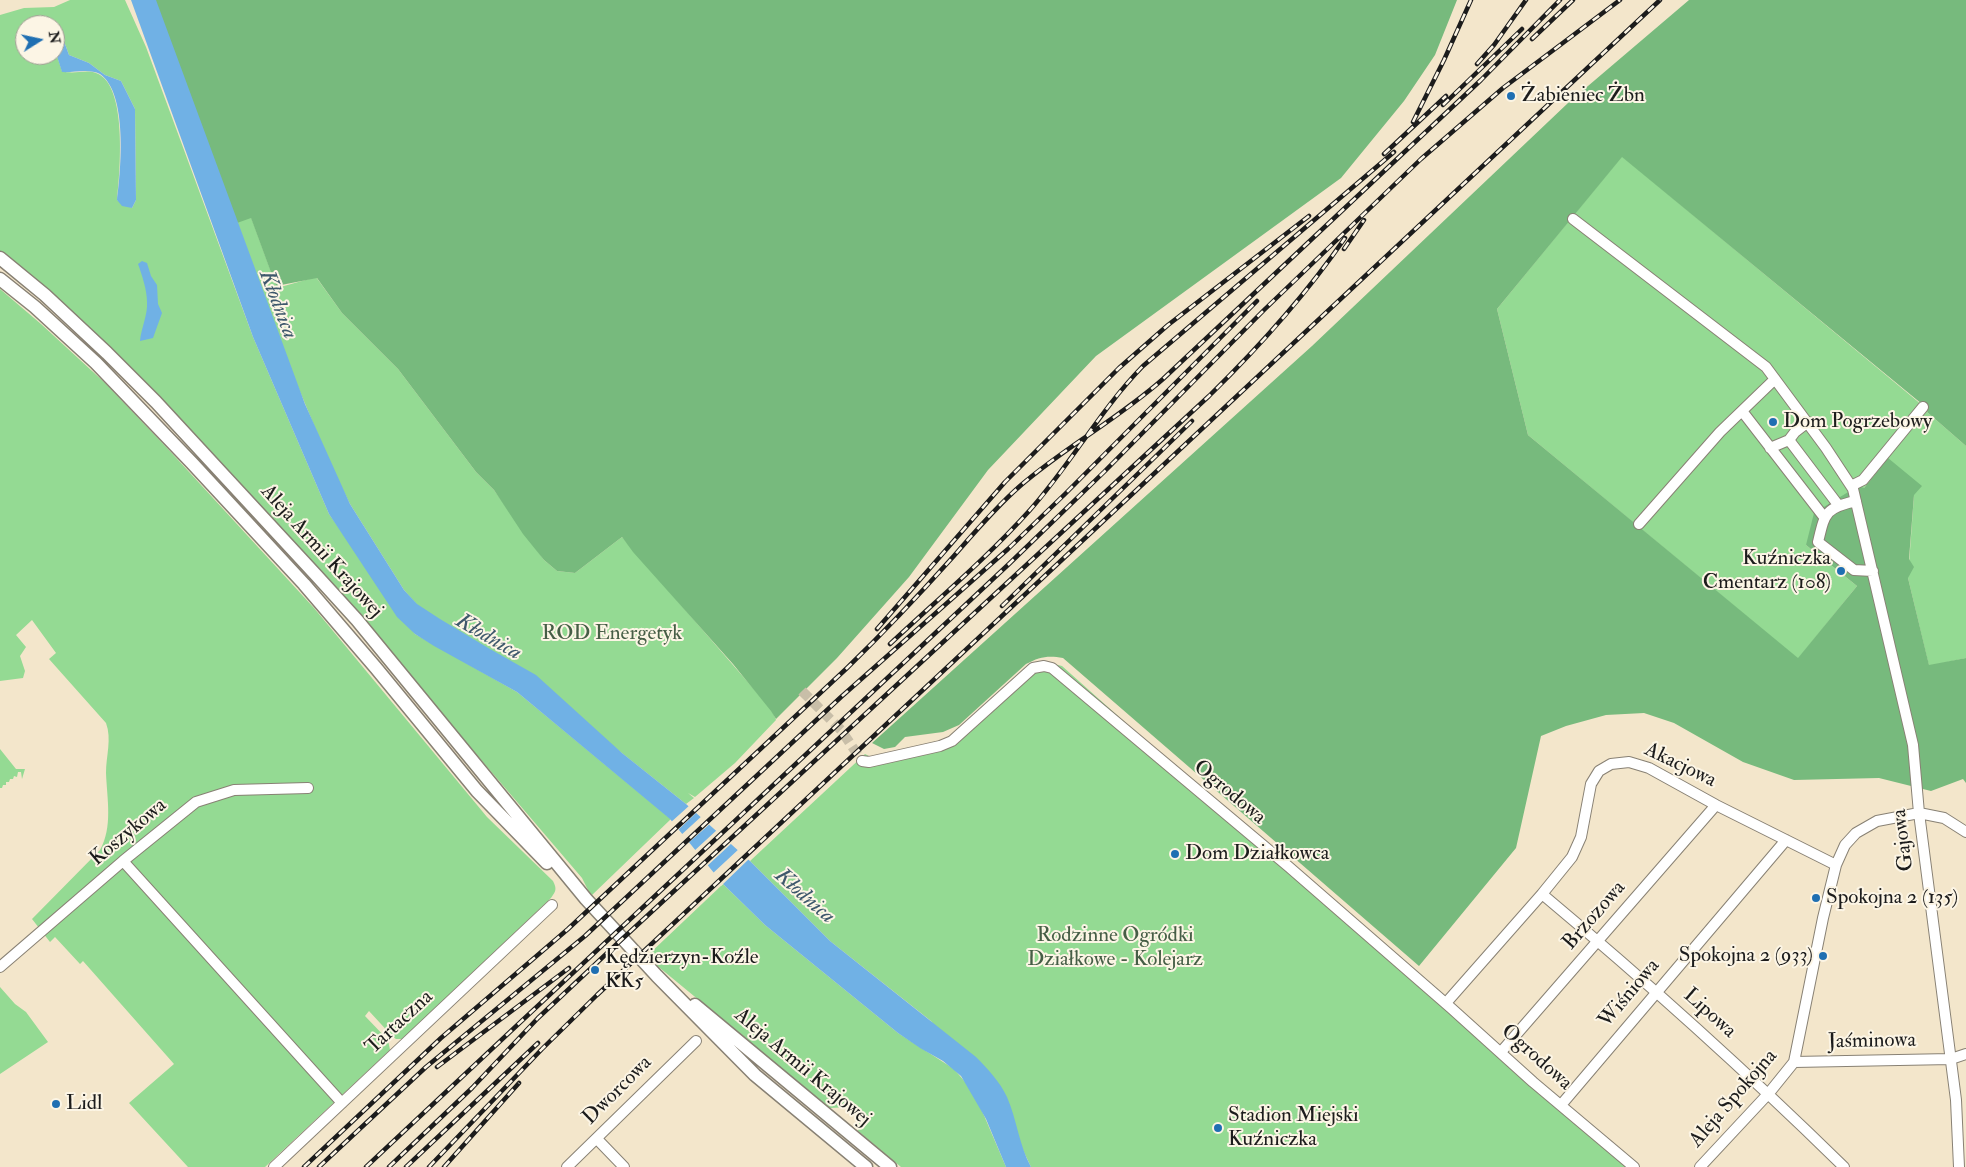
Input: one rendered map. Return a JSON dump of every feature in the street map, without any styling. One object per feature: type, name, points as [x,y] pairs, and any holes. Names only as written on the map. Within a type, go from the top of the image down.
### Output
[{"type":"main road","name":"Aleja Armii Krajowej","points":[[0,258],[45,295],[108,353],[156,402],[316,575],[363,628],[586,899],[642,960],[755,1075],[866,1167]]},
{"type":"main road","name":"Aleja Armii Krajowej","points":[[0,278],[96,363],[156,425],[304,584],[477,791],[500,816],[586,899]]},
{"type":"main road","name":"Aleja Armii Krajowej","points":[[642,960],[890,1167]]},
{"type":"street","name":"Gajowa","points":[[1573,219],[1759,361],[1808,422],[1851,486],[1873,571],[1913,745],[1919,813],[1938,971],[1952,1059],[1959,1167]]},
{"type":"street","points":[[1639,524],[1720,432],[1775,379]]},
{"type":"street","points":[[1851,486],[1863,480],[1923,407]]},
{"type":"street","points":[[1742,411],[1824,517]]},
{"type":"street","points":[[1770,448],[1789,440],[1795,432],[1808,422]]},
{"type":"street","points":[[1789,440],[1839,506]]},
{"type":"street","points":[[1856,502],[1839,506],[1824,517],[1818,542],[1854,570],[1873,571]]},
{"type":"street","name":"Ogrodowa","points":[[866,761],[940,746],[952,740],[1033,668],[1044,666],[1052,668],[1446,1003],[1561,1106],[1634,1167]]},
{"type":"street","name":"Akacjowa","points":[[1446,1003],[1572,857],[1581,837],[1591,784],[1598,771],[1611,764],[1629,762],[1649,768],[1716,805],[1836,865]]},
{"type":"street","name":"Koszykowa","points":[[0,967],[196,802],[234,790],[308,788]]},
{"type":"street","name":"Brzozowa","points":[[1501,1052],[1716,805]]},
{"type":"street","points":[[1919,813],[1944,818],[1966,832]]},
{"type":"street","name":"Aleja Spokojna","points":[[1700,1167],[1769,1093],[1794,1062],[1813,962],[1836,865],[1845,845],[1865,826],[1877,821],[1919,813]]},
{"type":"street","name":"Wiśniowa","points":[[1561,1106],[1786,840]]},
{"type":"street","points":[[123,862],[342,1103]]},
{"type":"street","name":"Lipowa","points":[[1542,894],[1599,941],[1769,1093],[1844,1167]]},
{"type":"street","name":"Tartaczna","points":[[274,1167],[552,905]]},
{"type":"street","name":"Dworcowa","points":[[567,1167],[696,1041]]},
{"type":"street","name":"Jaśminowa","points":[[1794,1062],[1952,1059],[1966,1054]]},
{"type":"street","points":[[597,1139],[624,1167]]},
{"type":"green space","points":[[70,0],[125,0],[146,47],[253,337],[329,514],[415,634],[517,692],[671,819],[591,896],[582,878],[336,590],[0,252],[0,15],[24,8],[54,7]],"holes":[[[15,15],[65,15],[65,44],[69,55],[89,63],[105,75],[121,81],[135,109],[136,200],[132,208],[117,200],[120,130],[113,94],[106,81],[92,72],[62,71],[60,65],[15,65]]]},
{"type":"green space","points":[[153,0],[1457,0],[1435,55],[1404,101],[1341,178],[1096,356],[988,470],[909,577],[837,658],[776,719],[733,664],[633,552],[622,537],[575,573],[557,571],[544,560],[523,534],[494,490],[476,472],[398,369],[342,313],[317,278],[276,286],[251,218],[237,223]]},
{"type":"green space","points":[[1689,0],[1966,0],[1966,446],[1927,412],[1928,409],[1622,157],[1497,309],[1528,435],[1798,658],[1857,586],[1806,545],[1814,513],[1858,486],[1864,488],[1888,458],[1922,486],[1914,495],[1909,559],[1914,567],[1908,578],[1929,665],[1966,658],[1966,783],[1963,779],[1931,791],[1879,778],[1794,780],[1743,762],[1674,723],[1644,713],[1606,715],[1566,726],[1541,736],[1516,848],[1419,966],[1063,658],[1044,657],[1026,664],[959,725],[943,732],[905,737],[895,747],[884,749],[872,743],[1312,346],[1568,103]]},
{"type":"green space","points":[[1622,156],[1928,410],[1927,412],[1966,446],[1966,658],[1929,666],[1908,578],[1914,495],[1888,459],[1864,488],[1806,545],[1857,586],[1798,659],[1528,435],[1497,309]]},
{"type":"green space","name":"ROD Energetyk","points":[[251,217],[277,288],[316,277],[342,313],[398,369],[476,472],[494,490],[544,560],[557,571],[575,573],[622,537],[772,710],[776,720],[735,763],[695,797],[688,793],[694,798],[686,804],[584,723],[427,616],[404,590],[350,504],[331,466],[291,370],[237,222]]},
{"type":"green space","points":[[0,289],[104,382],[168,449],[314,608],[487,817],[553,881],[555,886],[555,892],[551,898],[403,1039],[396,1039],[392,1036],[369,1011],[365,1016],[388,1040],[390,1050],[265,1167],[188,1167],[129,1103],[174,1064],[83,961],[80,964],[55,937],[50,942],[32,919],[100,850],[104,841],[108,822],[106,773],[109,735],[106,723],[49,659],[56,653],[32,620],[16,635],[26,647],[20,656],[25,671],[23,678],[0,681]]},
{"type":"green space","name":"Rodzinne Ogródki Działkowe - Kolejarz","points":[[1050,663],[1062,666],[1184,775],[1636,1167],[1031,1167],[1023,1150],[931,1021],[830,941],[750,861],[865,754],[873,758],[954,741],[1026,676]]},
{"type":"green space","points":[[0,749],[16,769],[25,769],[22,779],[21,772],[18,772],[17,777],[14,776],[2,788],[0,788]]},
{"type":"green space","points":[[723,884],[765,925],[898,1033],[954,1069],[966,1083],[980,1106],[1006,1167],[901,1167],[858,1131],[859,1115],[849,1107],[830,1108],[649,959],[647,956]]},
{"type":"green space","points":[[0,987],[15,1004],[26,1012],[48,1042],[0,1074]]},
{"type":"water","points":[[131,0],[156,0],[305,404],[350,504],[404,590],[417,604],[440,619],[536,675],[622,753],[686,804],[750,861],[830,941],[976,1057],[1001,1086],[1007,1097],[1031,1167],[1006,1167],[986,1119],[961,1076],[943,1061],[898,1033],[765,925],[723,884],[670,819],[517,692],[434,646],[415,634],[397,617],[329,514],[253,337]]},
{"type":"water","points":[[65,44],[69,55],[89,63],[105,75],[121,81],[135,109],[136,200],[132,208],[122,206],[117,200],[121,152],[119,114],[115,97],[109,84],[96,72],[62,72],[60,65],[65,65]]},
{"type":"water","points":[[142,261],[147,263],[151,276],[157,285],[158,304],[162,313],[153,338],[140,341],[147,307],[147,297],[138,264]]},
{"type":"pier","points":[[690,805],[698,811],[677,831],[670,823]]},
{"type":"pier","points":[[703,815],[711,823],[687,844],[680,836]]},
{"type":"pier","points":[[718,829],[733,842],[706,867],[693,852]]},
{"type":"pier","points":[[740,848],[750,858],[721,886],[712,874]]},
{"type":"tunnel","points":[[802,691],[841,730],[862,761]]},
{"type":"railway","points":[[1413,122],[1471,0]]},
{"type":"railway","points":[[1477,64],[1494,45],[1526,0]]},
{"type":"railway","points":[[304,1167],[441,1038],[568,929],[847,668],[1011,494],[1055,458],[1128,407],[1163,379],[1481,80],[1560,0]]},
{"type":"railway","points":[[1532,39],[1573,0]]},
{"type":"railway","points":[[366,1167],[1010,563],[1104,472],[1264,310],[1421,159],[1503,88],[1620,0]]},
{"type":"railway","points":[[429,1167],[542,1049],[597,995],[1660,0]]},
{"type":"railway","points":[[1443,105],[1522,29]]},
{"type":"railway","points":[[1384,154],[1446,96]]},
{"type":"railway","points":[[890,644],[1014,528],[1045,492],[1127,383],[1143,366],[1394,152]]},
{"type":"railway","points":[[877,629],[1005,482],[1119,368],[1168,325],[1309,216]]},
{"type":"railway","points":[[1344,249],[1364,220]]},
{"type":"railway","points":[[389,1167],[472,1088],[538,1018],[1209,396],[1281,320],[1345,238]]},
{"type":"railway","points":[[319,1167],[426,1067],[585,936],[841,697],[1008,549],[1257,301]]},
{"type":"railway","points":[[1002,606],[1192,421]]},
{"type":"railway","points":[[437,1067],[569,968]]},
{"type":"railway","points":[[406,1167],[538,1043]]},
{"type":"railway","points":[[444,1167],[519,1083]]},
{"type":"place","name":"Żabieniec Żbn","points":[[1511,96]]},
{"type":"place","name":"Dom Pogrzebowy","points":[[1773,422]]},
{"type":"place","name":"Kuźniczka Cmentarz (108)","points":[[1841,571]]},
{"type":"place","name":"Dom Działkowca","points":[[1175,854]]},
{"type":"place","name":"Spokojna 2 (135)","points":[[1816,898]]},
{"type":"place","name":"Spokojna 2 (933)","points":[[1823,956]]},
{"type":"place","name":"Kędzierzyn-Koźle KK5","points":[[595,970]]},
{"type":"place","name":"Lidl","points":[[56,1104]]},
{"type":"place","name":"Stadion Miejski Kuźniczka","points":[[1218,1128]]},
{"type":"water label","name":"Kłodnica","points":[[277,305]]},
{"type":"water label","name":"Kłodnica","points":[[488,638]]},
{"type":"water label","name":"Kłodnica","points":[[804,897]]}]
